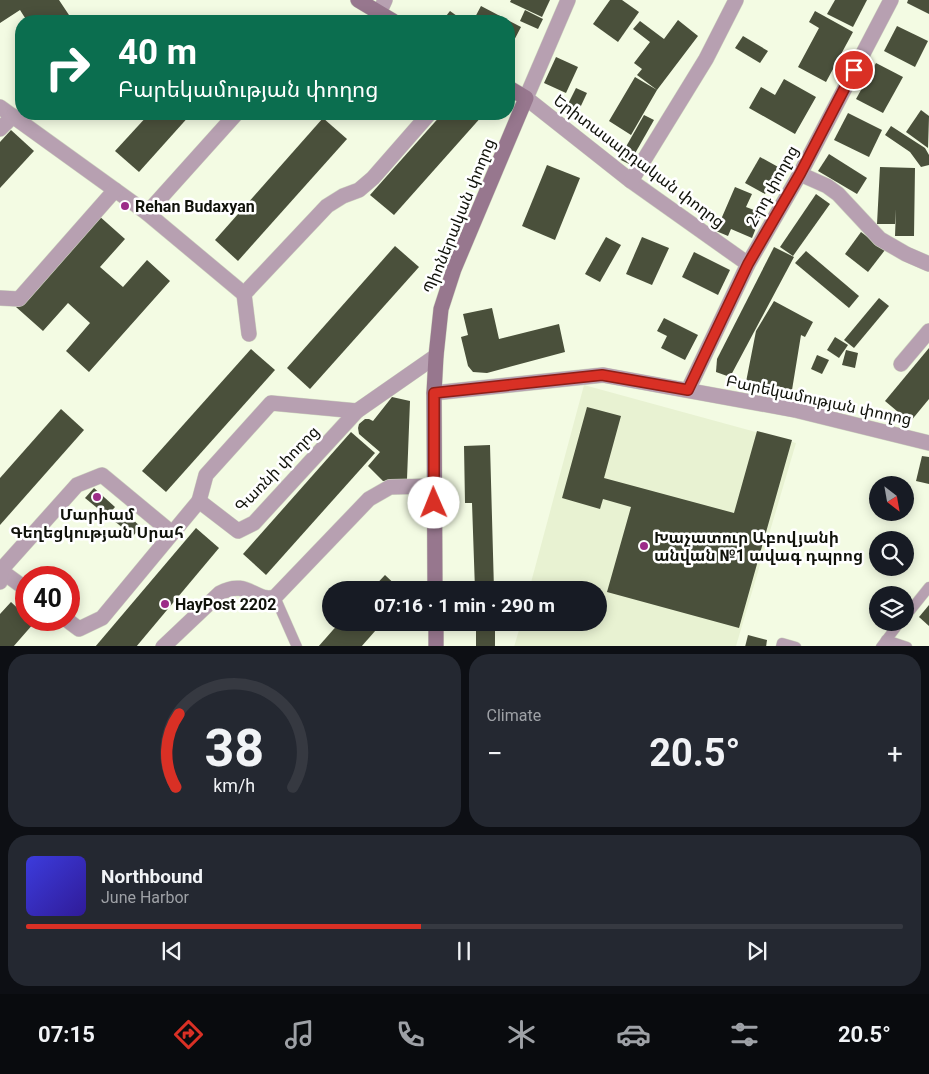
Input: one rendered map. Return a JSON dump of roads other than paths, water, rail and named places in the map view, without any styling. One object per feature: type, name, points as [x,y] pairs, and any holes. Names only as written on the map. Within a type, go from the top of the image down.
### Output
[{"type":"street","points":[[358,0],[382,7]]},
{"type":"street","points":[[526,98],[568,0]]},
{"type":"street","points":[[631,181],[706,59],[736,0]]},
{"type":"street","name":"2-րդ փողոց","points":[[688,390],[748,264],[800,174],[891,0]]},
{"type":"street","name":"Երիտասարդական փողոց","points":[[515,92],[526,98],[631,181],[748,264]]},
{"type":"street","name":"Պիոներական փողոց","points":[[435,581],[434,393],[436,356],[442,309],[454,269],[526,98]]},
{"type":"street","points":[[0,106],[13,116],[0,129]]},
{"type":"street","points":[[19,120],[147,214],[244,294],[249,334]]},
{"type":"street","points":[[147,214],[231,120]]},
{"type":"street","points":[[244,294],[327,206],[343,196],[360,190],[424,120]]},
{"type":"street","points":[[800,174],[827,186],[838,194],[880,238],[906,254],[929,264]]},
{"type":"street","points":[[0,298],[19,298],[115,190]]},
{"type":"street","points":[[901,364],[929,331]]},
{"type":"street","name":"Գառնի փողոց","points":[[199,500],[238,531],[254,523],[357,411],[436,356]]},
{"type":"street","name":"Բարեկամության փողոց","points":[[434,393],[602,375],[795,410],[929,443]]},
{"type":"street","points":[[80,629],[102,618],[199,500],[206,475],[271,403],[357,411]]},
{"type":"street","points":[[15,583],[0,574],[77,485],[102,475],[172,533]]},
{"type":"street","points":[[163,646],[220,593],[230,588],[239,587],[263,596],[275,597],[369,499],[390,487],[434,486]]},
{"type":"street","points":[[436,631],[436,646]]},
{"type":"lane","points":[[914,605],[929,587]]},
{"type":"lane","points":[[275,597],[297,646]]},
{"type":"lane","points":[[883,643],[893,631]]},
{"type":"lane","points":[[781,646],[782,643],[796,646]]},
{"type":"lane","points":[[883,643],[908,646]]},
{"type":"place","name":"Rehan Budaxyan","points":[[125,206]]},
{"type":"place","name":"Մարիամ Գեղեցկության Սրահ","points":[[97,497]]},
{"type":"place","name":"Խաչատուր Աբովյանի անվան №1 ավագ դպրոց","points":[[644,546]]},
{"type":"place","name":"HayPost 2202","points":[[165,604]]}]
